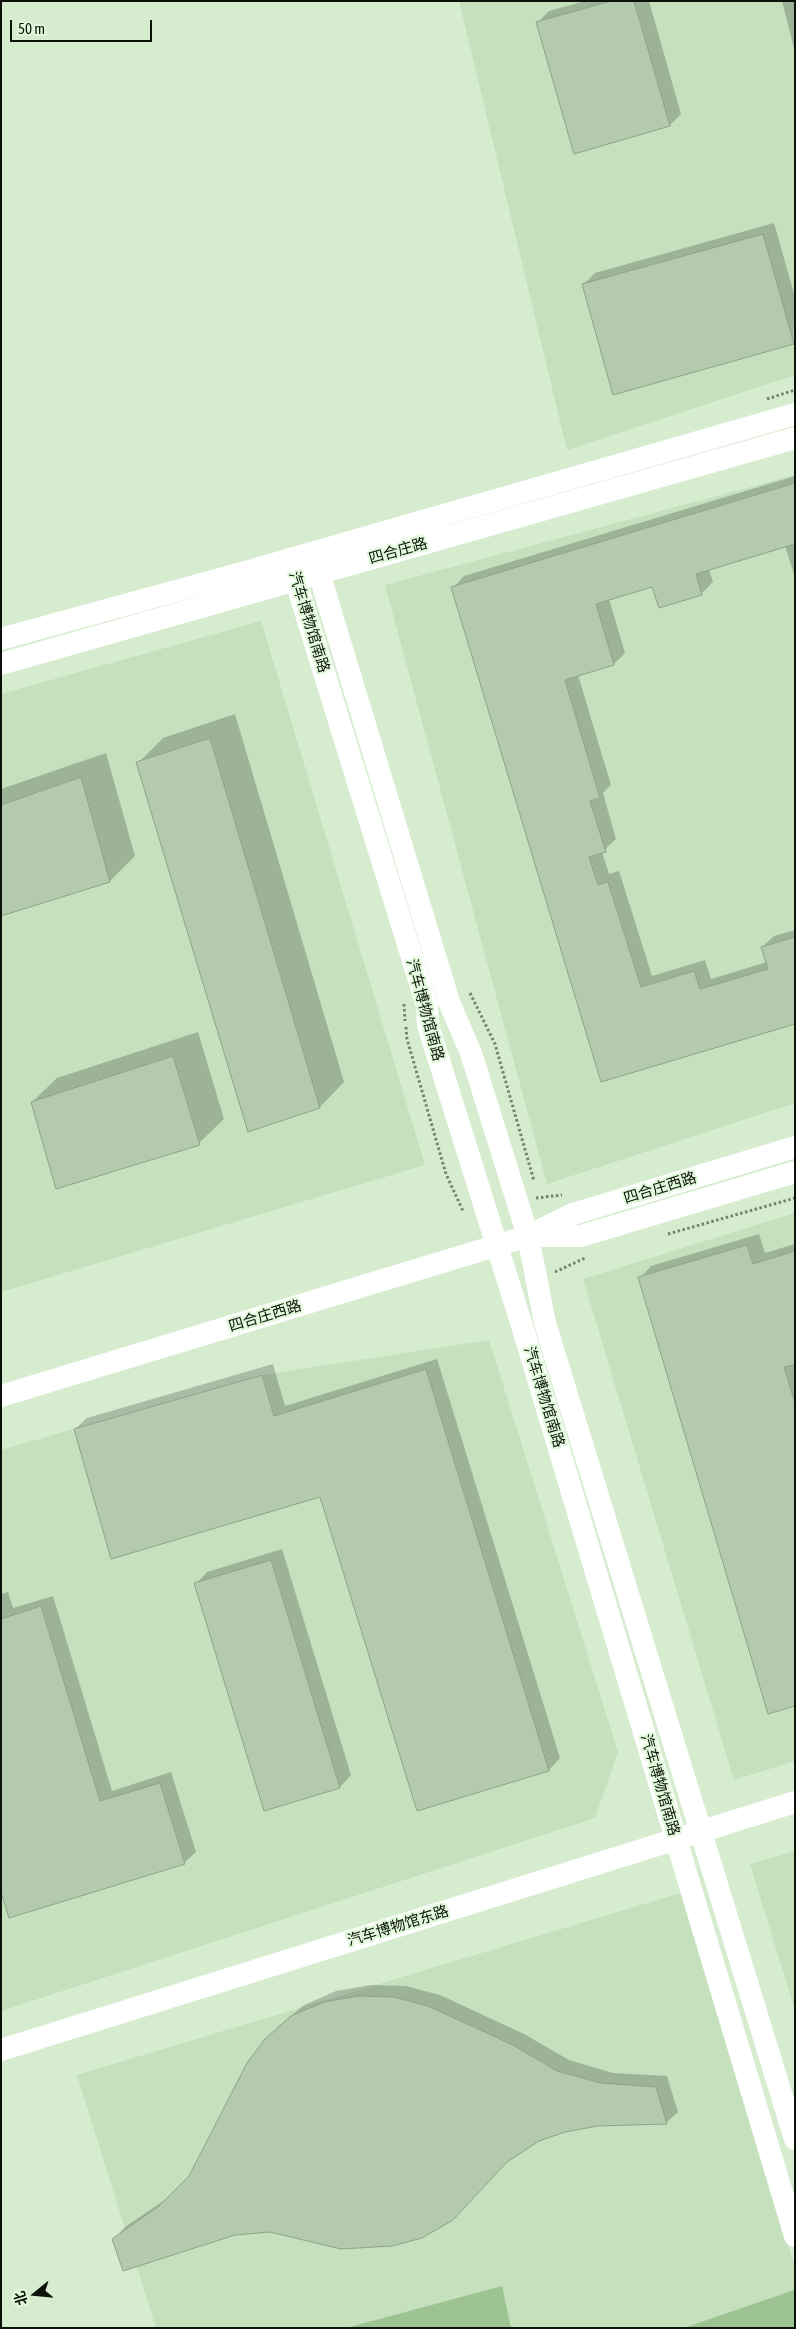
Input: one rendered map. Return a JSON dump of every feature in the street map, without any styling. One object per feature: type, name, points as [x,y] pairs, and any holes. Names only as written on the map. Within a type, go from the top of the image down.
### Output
[{"type":"street","name":"四合庄路","points":[[1,639],[289,560],[795,414]]},
{"type":"street","name":"四合庄路","points":[[1,664],[795,438]]},
{"type":"street","name":"汽车博物馆南路","points":[[313,553],[449,1002],[471,1053],[528,1236],[545,1323],[795,2140]]},
{"type":"street","name":"汽车博物馆南路","points":[[289,560],[427,1006],[428,1025],[795,2236]]},
{"type":"street","name":"四合庄西路","points":[[1,1396],[496,1246],[528,1236],[573,1214],[795,1148]]},
{"type":"street","name":"四合庄西路","points":[[528,1236],[581,1236],[795,1172]]},
{"type":"street","name":"汽车博物馆东路","points":[[1,2050],[795,1802]]},
{"type":"path","points":[[469,992],[495,1044],[532,1170],[536,1198]]},
{"type":"path","points":[[401,996],[410,1048],[446,1174],[464,1214]]},
{"type":"path","points":[[663,1235],[795,1198]]},
{"type":"path","points":[[537,1281],[588,1256]]},
{"type":"shaded area","points":[[459,1],[795,1],[795,375],[567,450]]},
{"type":"shaded area","points":[[795,475],[795,1103],[547,1184],[385,585]]},
{"type":"shaded area","points":[[261,621],[425,1165],[1,1292],[1,694]]},
{"type":"shaded area","points":[[795,1213],[795,1761],[734,1780],[583,1279]]},
{"type":"shaded area","points":[[489,1340],[618,1752],[595,1818],[1,2011],[1,1450],[262,1375]]},
{"type":"shaded area","points":[[795,1851],[795,2010],[750,1864]]},
{"type":"shaded area","points":[[684,1892],[795,2268],[795,2299],[696,2328],[156,2328],[77,2075]]},
{"type":"shaded area","points":[[502,2286],[511,2328],[346,2328]]},
{"type":"shaded area","points":[[794,2290],[795,2328],[684,2328]]},
{"type":"building","points":[[611,1],[634,1],[670,126],[574,154],[536,22]]},
{"type":"building","points":[[763,234],[794,344],[613,395],[582,284]]},
{"type":"building","points":[[795,483],[795,544],[696,574],[702,595],[659,608],[652,587],[596,604],[614,665],[565,680],[600,798],[590,801],[606,852],[589,857],[598,885],[608,882],[641,987],[694,971],[700,989],[768,969],[761,947],[795,937],[795,1024],[601,1082],[451,587]]},
{"type":"building","points":[[210,738],[320,1108],[248,1132],[136,762]]},
{"type":"building","points":[[81,777],[110,882],[1,916],[1,805]]},
{"type":"building","points":[[173,1056],[200,1145],[56,1189],[31,1102]]},
{"type":"building","points":[[747,1245],[753,1264],[795,1251],[795,1365],[784,1367],[795,1403],[795,1706],[768,1714],[638,1277]]},
{"type":"building","points":[[426,1369],[549,1771],[417,1811],[320,1497],[111,1559],[74,1429],[262,1375],[274,1416]]},
{"type":"building","points":[[271,1560],[340,1788],[264,1811],[194,1583]]},
{"type":"building","points":[[41,1606],[100,1801],[160,1783],[185,1864],[9,1918],[1,1892],[1,1619]]},
{"type":"building","points":[[358,1996],[394,1997],[428,2006],[513,2045],[557,2071],[601,2083],[656,2087],[667,2124],[598,2126],[565,2132],[539,2141],[507,2162],[453,2220],[422,2238],[392,2246],[341,2249],[270,2232],[235,2235],[123,2271],[112,2239],[159,2206],[189,2176],[247,2063],[265,2039],[291,2016],[324,2002]]}]
